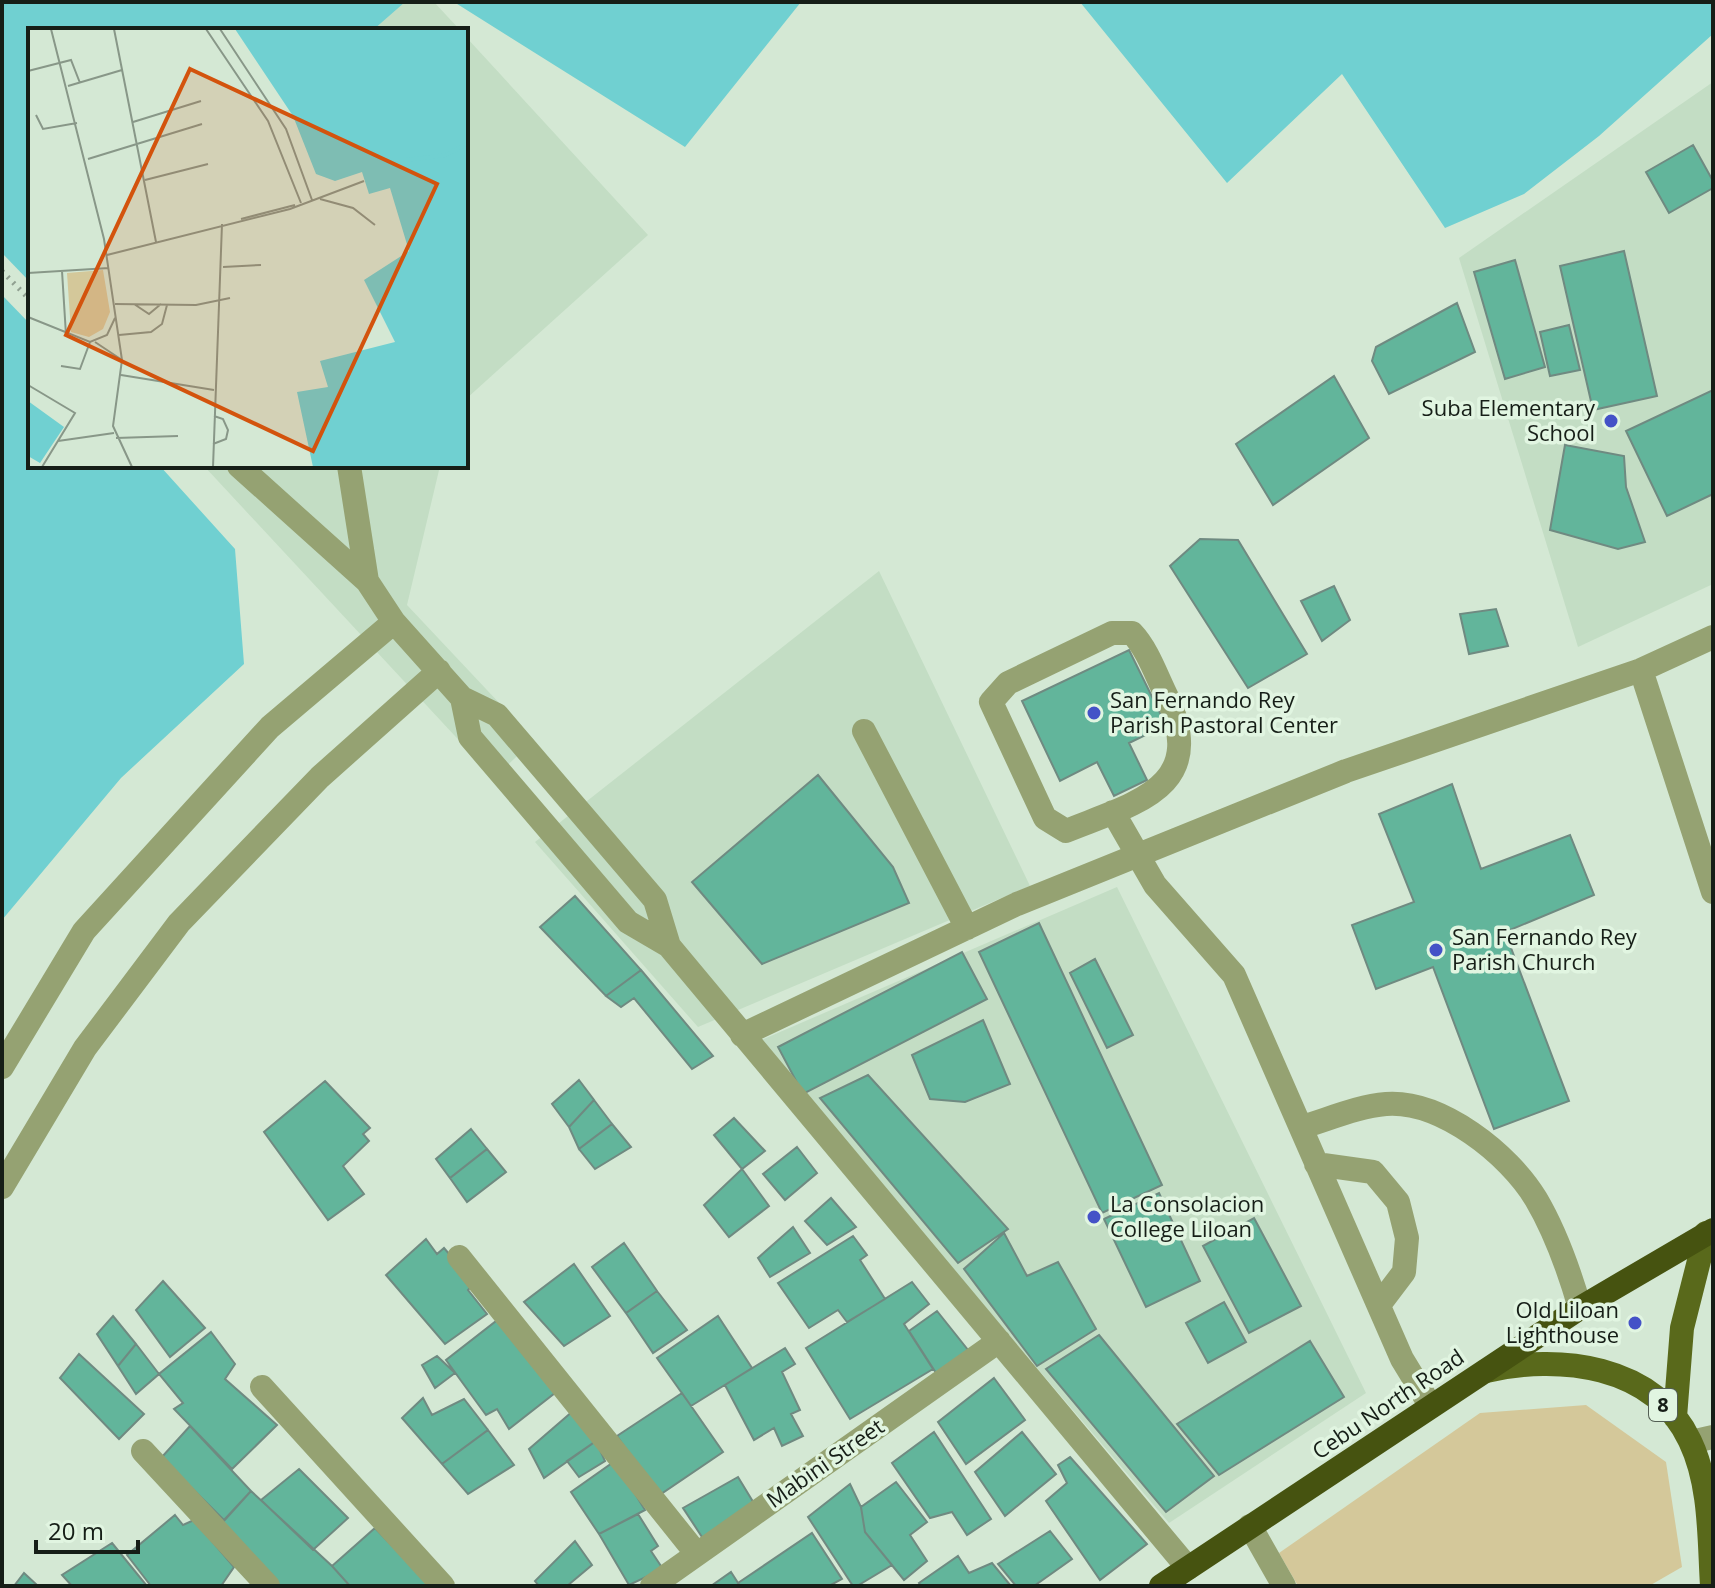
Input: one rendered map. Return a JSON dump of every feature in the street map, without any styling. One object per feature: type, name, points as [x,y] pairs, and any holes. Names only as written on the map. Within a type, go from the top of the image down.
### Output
[{"type":"highway","points":[[1481,1372],[1580,1308],[1710,1231]]},
{"type":"highway","name":"Cebu North Road","points":[[1161,1586],[1481,1372]]},
{"type":"main road","points":[[1675,1417],[1682,1328],[1710,1231]]},
{"type":"main road","name":"Cebu North Road","points":[[1481,1372],[1541,1363],[1591,1367],[1644,1390],[1702,1439],[1710,1585]]},
{"type":"street","points":[[241,468],[367,581],[394,622],[462,698],[497,715],[655,900],[669,946]]},
{"type":"street","points":[[349,468],[367,581]]},
{"type":"street","points":[[2,1067],[84,931],[270,727],[394,622]]},
{"type":"street","points":[[1112,633],[1132,633],[1141,643],[1177,719],[1179,744],[1175,772],[1158,789],[1113,812],[1066,831],[1045,818],[991,702],[1008,683],[1112,633]]},
{"type":"street","points":[[742,1035],[967,928],[1135,856],[1346,771],[1641,670],[1713,637]]},
{"type":"street","points":[[1641,670],[1713,892]]},
{"type":"street","points":[[2,1187],[85,1048],[179,923],[320,777],[439,671]]},
{"type":"street","points":[[462,698],[470,737],[628,922],[669,946],[1188,1568]]},
{"type":"street","points":[[864,731],[967,928]]},
{"type":"street","points":[[1113,812],[1135,856],[1155,885],[1234,975],[1402,1359],[1430,1405]]},
{"type":"street","points":[[1302,1127],[1385,1104],[1417,1106],[1446,1117],[1487,1143],[1535,1197],[1567,1263],[1580,1308]]},
{"type":"street","points":[[1316,1164],[1373,1172],[1398,1202],[1407,1238],[1404,1272],[1379,1305]]},
{"type":"street","points":[[459,1257],[696,1553]]},
{"type":"street","name":"Mabini Street","points":[[652,1586],[999,1341]]},
{"type":"street","points":[[262,1387],[443,1586]]},
{"type":"street","points":[[143,1451],[268,1586]]},
{"type":"street","points":[[1250,1526],[1284,1586]]},
{"type":"path","points":[[2,271],[28,298]]},
{"type":"shaded area","points":[[400,2],[434,2],[458,28],[372,28]]},
{"type":"shaded area","points":[[468,39],[648,235],[468,397]]},
{"type":"shaded area","name":"Suba Elementary School","points":[[1713,82],[1713,584],[1578,647],[1459,258]]},
{"type":"shaded area","points":[[206,468],[440,468],[407,605],[534,740],[494,778]]},
{"type":"shaded area","points":[[879,571],[1030,886],[698,1027],[535,842]]},
{"type":"shaded area","name":"La Consolacion College Liloan","points":[[1117,887],[1366,1393],[1169,1523],[759,1041]]},
{"type":"shaded area","points":[[1586,1405],[1666,1462],[1682,1567],[1649,1586],[1298,1586],[1279,1553],[1480,1413]]},
{"type":"water","points":[[2,2],[405,2],[375,28],[28,28],[28,468],[162,468],[235,549],[244,664],[121,778],[2,920]]},
{"type":"water","points":[[454,2],[801,2],[685,147]]},
{"type":"water","points":[[1080,2],[1713,2],[1713,34],[1599,136],[1524,194],[1445,228],[1342,74],[1227,183]]},
{"type":"pier","points":[[2,253],[28,280],[28,322],[2,295]]},
{"type":"building","points":[[1693,145],[1713,181],[1713,188],[1669,213],[1646,172]]},
{"type":"building","points":[[1624,251],[1657,396],[1593,410],[1560,266]]},
{"type":"building","points":[[1515,260],[1545,367],[1505,379],[1474,272]]},
{"type":"building","points":[[1457,303],[1475,352],[1389,394],[1372,361],[1376,347]]},
{"type":"building","points":[[1569,325],[1580,370],[1550,376],[1540,332]]},
{"type":"building","points":[[1334,376],[1369,438],[1273,505],[1236,444]]},
{"type":"building","points":[[1713,390],[1713,494],[1667,516],[1626,431]]},
{"type":"building","points":[[1565,445],[1624,456],[1626,487],[1645,542],[1618,549],[1550,530]]},
{"type":"building","points":[[1200,539],[1238,540],[1307,654],[1248,688],[1170,566]]},
{"type":"building","points":[[1334,586],[1350,620],[1322,641],[1301,601]]},
{"type":"building","points":[[1496,609],[1508,646],[1469,654],[1460,614]]},
{"type":"building","name":"San Fernando Rey Parish Pastoral Center","points":[[1129,650],[1166,725],[1129,743],[1147,780],[1114,796],[1097,762],[1060,781],[1022,701]]},
{"type":"building","points":[[818,775],[893,867],[909,903],[762,964],[692,882]]},
{"type":"building","name":"San Fernando Rey Parish Church","points":[[1452,784],[1481,869],[1570,835],[1594,895],[1505,932],[1569,1101],[1494,1129],[1433,967],[1376,989],[1352,925],[1414,902],[1379,814]]},
{"type":"building","points":[[575,896],[641,970],[606,996],[540,927]]},
{"type":"building","points":[[1039,923],[1162,1185],[1102,1213],[979,952]]},
{"type":"building","points":[[962,952],[987,999],[803,1094],[778,1047]]},
{"type":"building","points":[[1095,959],[1133,1035],[1107,1048],[1070,973]]},
{"type":"building","points":[[641,970],[713,1056],[692,1069],[634,998],[621,1007],[606,996]]},
{"type":"building","points":[[983,1020],[1010,1084],[965,1102],[930,1099],[912,1055]]},
{"type":"building","points":[[868,1075],[1008,1229],[958,1263],[820,1098]]},
{"type":"building","points":[[579,1080],[594,1100],[569,1127],[552,1104]]},
{"type":"building","points":[[325,1081],[370,1128],[363,1134],[369,1141],[343,1166],[364,1194],[328,1220],[264,1132]]},
{"type":"building","points":[[594,1100],[612,1124],[579,1149],[569,1127]]},
{"type":"building","points":[[734,1118],[765,1151],[742,1169],[714,1135]]},
{"type":"building","points":[[612,1124],[631,1147],[595,1169],[579,1149]]},
{"type":"building","points":[[471,1129],[487,1149],[450,1178],[436,1159]]},
{"type":"building","points":[[797,1147],[817,1173],[785,1200],[763,1174]]},
{"type":"building","points":[[487,1149],[506,1172],[467,1202],[450,1178]]},
{"type":"building","points":[[742,1169],[769,1206],[729,1237],[704,1205]]},
{"type":"building","points":[[1159,1193],[1200,1281],[1146,1307],[1104,1219]]},
{"type":"building","points":[[831,1198],[856,1227],[827,1245],[805,1221]]},
{"type":"building","points":[[1254,1218],[1301,1306],[1249,1333],[1203,1246]]},
{"type":"building","points":[[793,1227],[810,1253],[770,1277],[758,1258]]},
{"type":"building","points":[[1004,1233],[1027,1276],[1058,1262],[1096,1329],[1037,1366],[964,1269]]},
{"type":"building","points":[[853,1236],[867,1255],[860,1260],[885,1299],[847,1322],[838,1310],[809,1328],[778,1283]]},
{"type":"building","points":[[426,1239],[437,1254],[444,1248],[474,1283],[468,1290],[487,1314],[445,1344],[386,1275]]},
{"type":"building","points":[[624,1243],[657,1291],[626,1313],[592,1267]]},
{"type":"building","points":[[574,1264],[610,1316],[564,1346],[524,1302]]},
{"type":"building","points":[[163,1281],[205,1328],[170,1357],[136,1310]]},
{"type":"building","points":[[912,1282],[929,1304],[904,1324],[933,1369],[850,1419],[806,1348]]},
{"type":"building","points":[[657,1291],[687,1330],[653,1353],[626,1313]]},
{"type":"building","points":[[1224,1302],[1246,1342],[1208,1363],[1186,1323]]},
{"type":"building","points":[[937,1311],[972,1355],[938,1376],[909,1331]]},
{"type":"building","points":[[113,1316],[136,1344],[118,1366],[97,1334]]},
{"type":"building","points":[[718,1316],[752,1368],[691,1406],[657,1358]]},
{"type":"building","points":[[500,1318],[560,1389],[509,1429],[497,1409],[486,1415],[446,1360]]},
{"type":"building","points":[[211,1332],[235,1364],[225,1379],[277,1425],[232,1469],[174,1409],[183,1403],[159,1374]]},
{"type":"building","points":[[1099,1335],[1214,1476],[1166,1512],[1046,1369]]},
{"type":"building","points":[[1310,1341],[1344,1397],[1219,1475],[1177,1424]]},
{"type":"building","points":[[136,1344],[159,1374],[136,1394],[118,1366]]},
{"type":"building","points":[[785,1348],[795,1364],[782,1372],[800,1410],[791,1414],[803,1436],[782,1446],[774,1428],[754,1440],[725,1385]]},
{"type":"building","points":[[79,1354],[144,1414],[119,1439],[60,1378]]},
{"type":"building","points":[[437,1356],[455,1373],[435,1388],[422,1365]]},
{"type":"building","points":[[994,1378],[1025,1420],[966,1464],[938,1422]]},
{"type":"building","points":[[682,1393],[723,1452],[658,1496],[617,1436]]},
{"type":"building","points":[[423,1398],[432,1415],[464,1399],[488,1430],[442,1464],[402,1418]]},
{"type":"building","points":[[573,1411],[596,1441],[544,1478],[529,1449]]},
{"type":"building","points":[[190,1426],[251,1491],[224,1520],[161,1458]]},
{"type":"building","points":[[488,1430],[514,1465],[468,1494],[442,1464]]},
{"type":"building","points":[[934,1432],[991,1519],[967,1535],[952,1512],[930,1518],[892,1463]]},
{"type":"building","points":[[1022,1432],[1056,1474],[1005,1516],[975,1472]]},
{"type":"building","points":[[596,1441],[605,1461],[579,1477],[567,1461]]},
{"type":"building","points":[[1070,1457],[1147,1544],[1100,1580],[1046,1501],[1067,1483],[1058,1465]]},
{"type":"building","points":[[615,1461],[645,1510],[599,1534],[571,1492]]},
{"type":"building","points":[[299,1469],[348,1518],[313,1550],[261,1500]]},
{"type":"building","points":[[738,1477],[755,1505],[704,1540],[683,1508]]},
{"type":"building","points":[[896,1482],[927,1522],[910,1535],[927,1561],[904,1580],[865,1532],[861,1507]]},
{"type":"building","points":[[850,1484],[861,1507],[865,1532],[892,1565],[857,1586],[853,1586],[808,1517]]},
{"type":"building","points":[[251,1491],[350,1586],[279,1586],[222,1523]]},
{"type":"building","points":[[638,1514],[658,1546],[651,1551],[663,1569],[629,1585],[599,1534]]},
{"type":"building","points":[[175,1515],[183,1525],[194,1520],[234,1567],[221,1586],[151,1586],[127,1555]]},
{"type":"building","points":[[375,1528],[431,1586],[350,1586],[332,1566]]},
{"type":"building","points":[[1050,1531],[1072,1559],[1034,1586],[1016,1586],[998,1564]]},
{"type":"building","points":[[812,1533],[842,1579],[829,1586],[740,1586],[738,1583]]},
{"type":"building","points":[[575,1541],[592,1565],[567,1586],[539,1586],[535,1581]]},
{"type":"building","points":[[112,1543],[147,1586],[72,1586],[62,1575]]},
{"type":"building","points":[[958,1556],[969,1573],[992,1563],[1011,1586],[921,1586],[919,1583]]},
{"type":"building","points":[[731,1572],[740,1586],[711,1586]]},
{"type":"building","points":[[24,1573],[38,1586],[14,1586]]},
{"type":"place","name":"Suba Elementary School","points":[[1611,421]]},
{"type":"place","name":"San Fernando Rey Parish Pastoral Center","points":[[1094,713]]},
{"type":"place","name":"San Fernando Rey Parish Church","points":[[1436,950]]},
{"type":"place","name":"La Consolacion College Liloan","points":[[1094,1217]]},
{"type":"place","name":"Old Liloan Lighthouse","points":[[1635,1323]]}]
